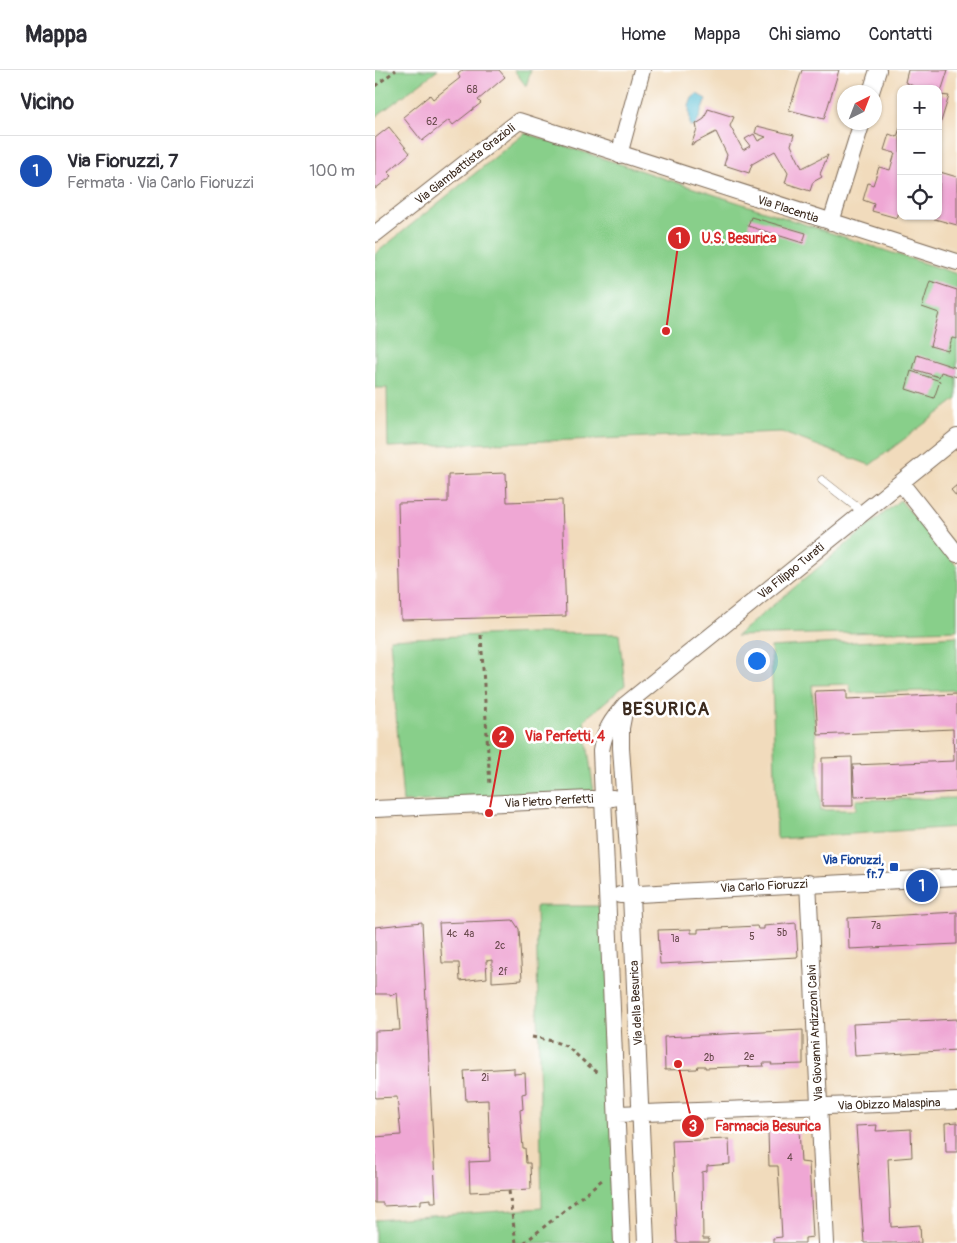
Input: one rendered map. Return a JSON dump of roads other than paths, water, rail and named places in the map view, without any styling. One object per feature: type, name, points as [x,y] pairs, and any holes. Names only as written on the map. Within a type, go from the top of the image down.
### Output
[{"type":"street","points":[[619,155],[642,70]]},
{"type":"street","points":[[873,85],[878,70]]},
{"type":"street","name":"Via Giambattista Grazioli","points":[[375,234],[519,121],[619,155]]},
{"type":"street","points":[[831,222],[860,130]]},
{"type":"street","name":"Via Placentia","points":[[619,155],[957,262]]},
{"type":"street","name":"Via Filippo Turati","points":[[625,705],[957,438]]},
{"type":"street","points":[[901,483],[957,554]]},
{"type":"street","name":"Via della Besurica","points":[[625,705],[621,742],[642,1113],[646,1243]]},
{"type":"street","name":"Via della Besurica","points":[[623,1243],[601,751],[603,735],[625,705]]},
{"type":"street","points":[[603,798],[625,798]]},
{"type":"street","name":"Via Pietro Perfetti","points":[[375,809],[603,798]]},
{"type":"street","name":"Via Carlo Fioruzzi","points":[[631,894],[957,877]]},
{"type":"street","name":"Via Giovanni Ardizzoni Calvi","points":[[808,884],[826,1243]]},
{"type":"street","points":[[607,896],[631,894]]},
{"type":"street","name":"Via Obizzo Malaspina","points":[[642,1113],[957,1102]]},
{"type":"street","points":[[618,1114],[642,1113]]},
{"type":"lane","points":[[822,480],[864,514]]},
{"type":"water","points":[[697,94],[706,99],[696,126],[690,126],[689,106],[692,98]]},
{"type":"place","name":"U.S. Besurica","points":[[666,331]]},
{"type":"place","name":"Via Perfetti, 4","points":[[489,813]]},
{"type":"place","name":"Via Fioruzzi, fr.7","points":[[894,867]]},
{"type":"place","name":"Via Fioruzzi, 7","points":[[922,886]]},
{"type":"place","name":"Farmacia Besurica","points":[[678,1064]]},
{"type":"district","name":"BESURICA","points":[[666,709]]}]
